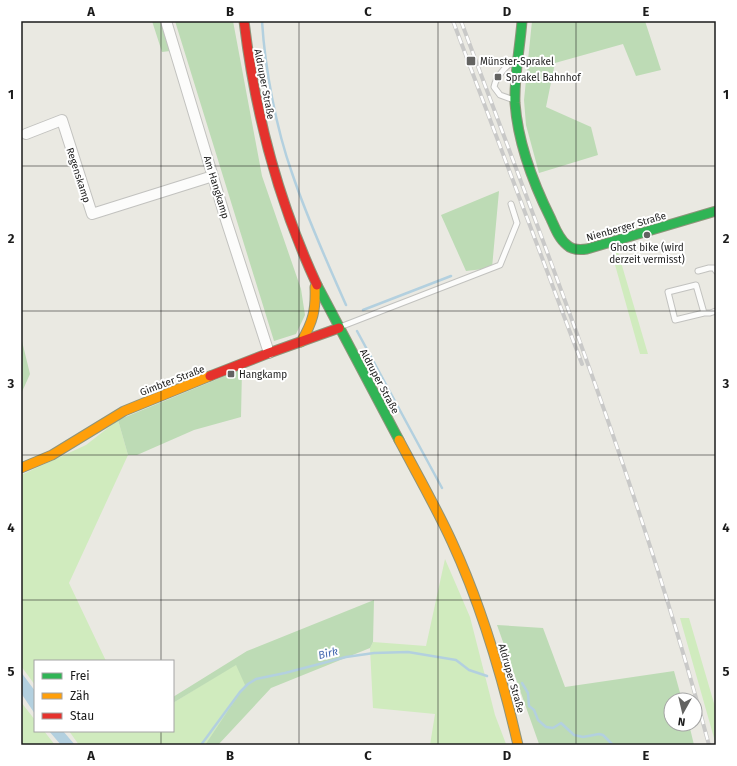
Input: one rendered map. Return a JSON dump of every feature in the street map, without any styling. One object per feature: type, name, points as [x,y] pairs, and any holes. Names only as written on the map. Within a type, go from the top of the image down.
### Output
[{"type":"main road","name":"Aldruper Straße","points":[[244,21],[257,101],[270,158],[297,238],[315,281],[440,515],[463,566],[499,668],[518,745]]},
{"type":"main road","name":"Nienberger Straße","points":[[522,21],[516,100],[516,113],[521,140],[527,161],[543,203],[563,242],[567,246],[579,250],[594,247],[716,211]]},
{"type":"main road","points":[[301,342],[311,327],[315,314],[315,281]]},
{"type":"main road","name":"Gimbter Straße","points":[[21,468],[52,455],[124,411],[270,353],[339,328]]},
{"type":"street","name":"Am Hangkamp","points":[[166,21],[213,176],[270,353]]},
{"type":"street","name":"Regenskamp","points":[[26,134],[62,120],[92,214],[213,176]]},
{"type":"lane","points":[[516,100],[500,95],[494,87],[495,81],[498,77],[513,61],[519,58]]},
{"type":"lane","points":[[339,328],[500,265],[517,223],[511,204]]},
{"type":"lane","points":[[698,271],[709,268],[714,268],[716,270]]},
{"type":"lane","points":[[704,313],[696,285],[668,292],[675,320],[716,311]]},
{"type":"green space","points":[[152,21],[160,21],[170,51],[162,52]]},
{"type":"green space","points":[[175,21],[233,21],[262,176],[301,289],[305,315],[296,334],[274,341]]},
{"type":"green space","points":[[532,21],[645,21],[661,70],[636,76],[623,44],[555,63],[546,107],[591,127],[598,155],[539,173],[526,125],[524,100]]},
{"type":"green space","points":[[499,191],[492,268],[466,271],[441,215]]},
{"type":"green space","points":[[618,252],[648,354],[640,354],[612,254]]},
{"type":"green space","points":[[21,337],[30,374],[21,394]]},
{"type":"green space","points":[[242,369],[241,417],[194,430],[137,455],[128,455],[118,420]]},
{"type":"green space","points":[[118,420],[128,455],[69,583],[106,660],[34,660],[34,684],[21,666],[21,475],[86,445]]},
{"type":"green space","points":[[445,559],[470,617],[495,715],[506,744],[503,745],[430,745],[435,714],[373,708],[370,648],[373,642],[426,646]]},
{"type":"green space","points":[[374,600],[373,642],[370,648],[271,688],[218,745],[205,745],[245,685],[236,665],[174,702],[174,696],[247,651]]},
{"type":"green space","points":[[680,618],[689,618],[716,710],[716,745],[703,699],[703,692],[701,692]]},
{"type":"green space","points":[[497,625],[543,628],[565,687],[674,671],[680,692],[663,692],[663,732],[691,732],[694,745],[552,745],[539,744]]},
{"type":"green space","points":[[236,664],[246,685],[205,745],[79,745],[70,732],[174,732],[174,702]]},
{"type":"green space","points":[[21,702],[34,719],[34,732],[45,732],[55,745],[21,745]]},
{"type":"water","points":[[21,672],[34,690],[34,712],[21,693]]},
{"type":"water","points":[[50,732],[64,732],[75,745],[61,745]]},
{"type":"waterway","points":[[262,21],[263,39],[272,98],[286,156],[311,223],[346,305]]},
{"type":"waterway","points":[[363,310],[451,276]]},
{"type":"waterway","points":[[357,331],[442,488]]},
{"type":"waterway","name":"Birk","points":[[201,745],[240,692],[256,679],[346,657],[374,653],[408,652],[456,660],[469,670],[487,676]]},
{"type":"waterway","name":"Birk","points":[[522,683],[528,693],[529,706],[534,710],[538,720],[546,727],[553,728],[561,723],[574,735],[583,737],[599,734],[603,735],[613,745]]},
{"type":"railway","points":[[453,21],[582,364]]},
{"type":"railway","points":[[461,21],[594,380],[625,470],[655,561],[709,745]]},
{"type":"traffic: fast","points":[[522,21],[515,93],[519,133],[532,177],[564,243],[574,249],[587,249],[716,211]]},
{"type":"traffic: fast","points":[[317,285],[399,440]]},
{"type":"traffic: slow","points":[[301,342],[313,316],[315,287]]},
{"type":"traffic: slow","points":[[21,468],[52,455],[124,411],[210,376]]},
{"type":"traffic: slow","points":[[399,440],[446,529],[473,591],[498,668],[518,745]]},
{"type":"traffic: jam","points":[[244,21],[255,89],[270,156],[291,221],[317,285]]},
{"type":"traffic: jam","points":[[210,376],[339,328]]},
{"type":"place","name":"Münster-Sprakel","points":[[471,61]]},
{"type":"place","name":"Sprakel Bahnhof","points":[[498,77]]},
{"type":"place","name":"Ghost bike (wird derzeit vermisst)","points":[[647,235]]},
{"type":"place","name":"Hangkamp","points":[[231,374]]}]
